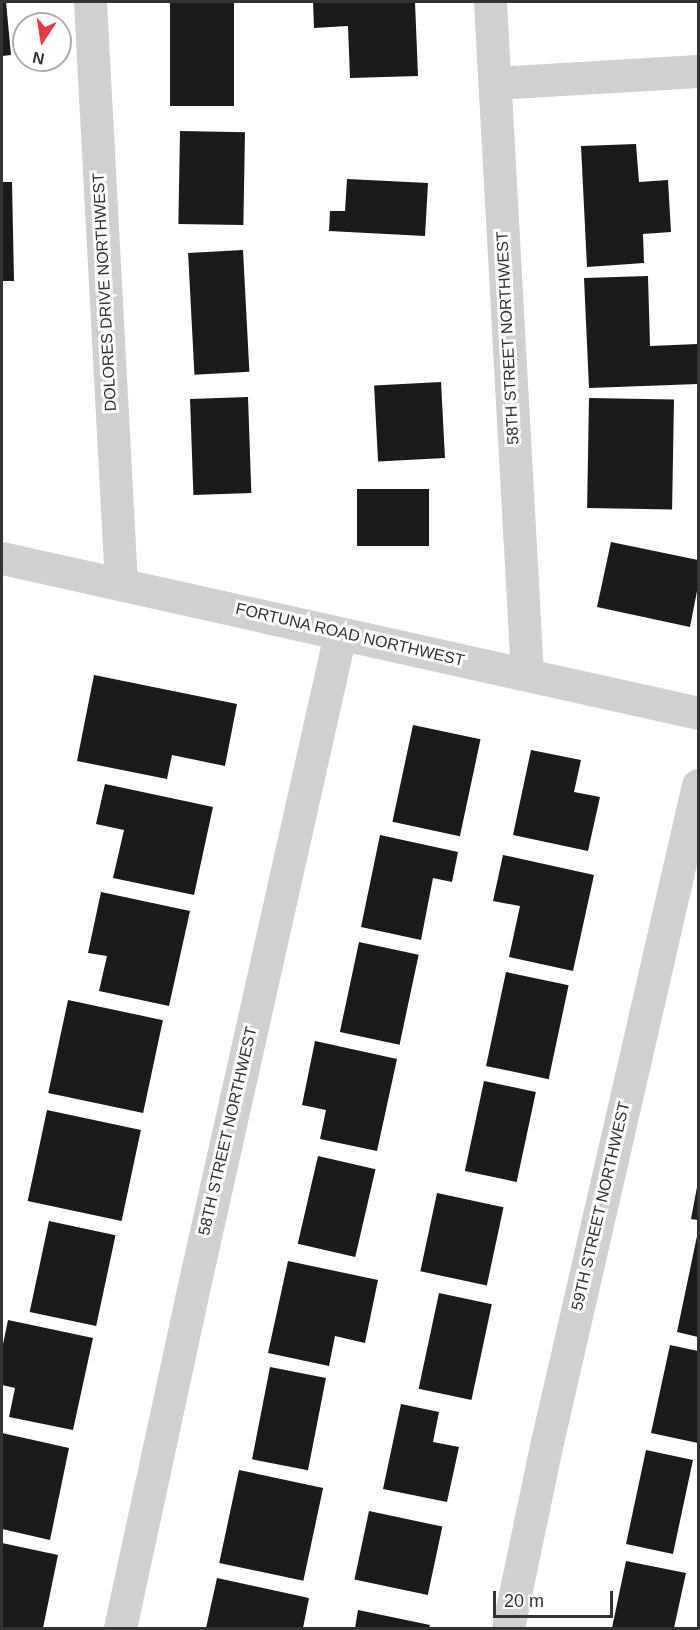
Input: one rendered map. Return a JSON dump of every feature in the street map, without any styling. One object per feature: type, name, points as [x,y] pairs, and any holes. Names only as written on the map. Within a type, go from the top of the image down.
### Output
[{"type":"street","name":"DOLORES DRIVE NORTHWEST","points":[[90,2],[121,584]]},
{"type":"street","name":"58TH STREET NORTHWEST","points":[[490,2],[527,675]]},
{"type":"street","points":[[495,83],[699,71]]},
{"type":"street","name":"FORTUNA ROAD NORTHWEST","points":[[2,558],[699,713]]},
{"type":"street","name":"58TH STREET NORTHWEST","points":[[120,1629],[190,1299],[340,634]]},
{"type":"street","name":"59TH STREET NORTHWEST","points":[[508,1629],[549,1430],[699,784]]},
{"type":"building","points":[[2,2],[6,2],[11,55],[2,56]]},
{"type":"building","points":[[170,2],[234,2],[234,106],[170,106]]},
{"type":"building","points":[[313,2],[415,2],[418,76],[350,78],[348,26],[314,28]]},
{"type":"building","points":[[180,131],[245,132],[243,225],[178,224]]},
{"type":"building","points":[[636,144],[639,182],[668,180],[671,232],[643,234],[644,263],[587,267],[581,146]]},
{"type":"building","points":[[347,179],[428,183],[425,236],[329,231],[330,211],[345,211]]},
{"type":"building","points":[[2,182],[12,182],[14,281],[2,281]]},
{"type":"building","points":[[243,250],[249,372],[194,375],[188,253]]},
{"type":"building","points":[[648,276],[650,346],[698,344],[698,384],[589,388],[584,278]]},
{"type":"building","points":[[441,382],[445,458],[378,461],[374,386]]},
{"type":"building","points":[[248,397],[251,493],[193,495],[190,399]]},
{"type":"building","points":[[589,398],[674,399],[672,509],[587,508]]},
{"type":"building","points":[[357,489],[429,489],[429,546],[357,546]]},
{"type":"building","points":[[611,542],[698,560],[698,586],[690,627],[597,607]]},
{"type":"building","points":[[94,675],[237,704],[225,766],[172,755],[167,779],[77,761]]},
{"type":"building","points":[[413,725],[480,739],[460,836],[392,822]]},
{"type":"building","points":[[531,750],[581,760],[574,792],[600,797],[588,851],[513,835]]},
{"type":"building","points":[[105,784],[213,807],[194,895],[113,878],[124,830],[96,824]]},
{"type":"building","points":[[380,835],[458,852],[452,882],[433,878],[421,940],[361,927]]},
{"type":"building","points":[[503,855],[594,875],[573,971],[509,957],[520,906],[493,901]]},
{"type":"building","points":[[101,892],[190,911],[169,1006],[99,991],[107,956],[88,953]]},
{"type":"building","points":[[359,942],[419,955],[400,1045],[340,1032]]},
{"type":"building","points":[[506,972],[569,985],[549,1079],[486,1066]]},
{"type":"building","points":[[68,1000],[163,1020],[143,1113],[48,1093]]},
{"type":"building","points":[[315,1041],[397,1059],[377,1151],[320,1139],[326,1110],[302,1105]]},
{"type":"building","points":[[484,1081],[536,1092],[517,1182],[465,1171]]},
{"type":"building","points":[[47,1110],[141,1130],[122,1221],[28,1201]]},
{"type":"building","points":[[318,1156],[375,1169],[355,1257],[298,1244]]},
{"type":"building","points":[[698,1187],[698,1220],[691,1219]]},
{"type":"building","points":[[437,1193],[504,1207],[487,1285],[420,1271]]},
{"type":"building","points":[[49,1221],[116,1235],[96,1326],[30,1312]]},
{"type":"building","points":[[698,1236],[698,1337],[677,1332]]},
{"type":"building","points":[[288,1261],[378,1280],[365,1343],[335,1336],[329,1366],[268,1353]]},
{"type":"building","points":[[439,1293],[492,1304],[471,1400],[419,1389]]},
{"type":"building","points":[[8,1320],[93,1338],[73,1430],[9,1417],[15,1388],[2,1385],[2,1349]]},
{"type":"building","points":[[670,1345],[698,1351],[698,1443],[651,1433]]},
{"type":"building","points":[[270,1367],[326,1378],[308,1470],[252,1459]]},
{"type":"building","points":[[401,1404],[439,1412],[433,1442],[459,1447],[447,1502],[383,1489]]},
{"type":"building","points":[[2,1433],[69,1448],[50,1540],[2,1529]]},
{"type":"building","points":[[646,1450],[693,1460],[673,1554],[626,1544]]},
{"type":"building","points":[[239,1470],[323,1488],[303,1581],[219,1563]]},
{"type":"building","points":[[369,1511],[442,1527],[428,1595],[354,1579]]},
{"type":"building","points":[[2,1543],[58,1555],[43,1628],[2,1628]]},
{"type":"building","points":[[626,1561],[686,1573],[674,1628],[612,1628]]},
{"type":"building","points":[[217,1578],[309,1598],[303,1628],[206,1628]]},
{"type":"building","points":[[358,1610],[430,1625],[429,1628],[355,1628]]}]
